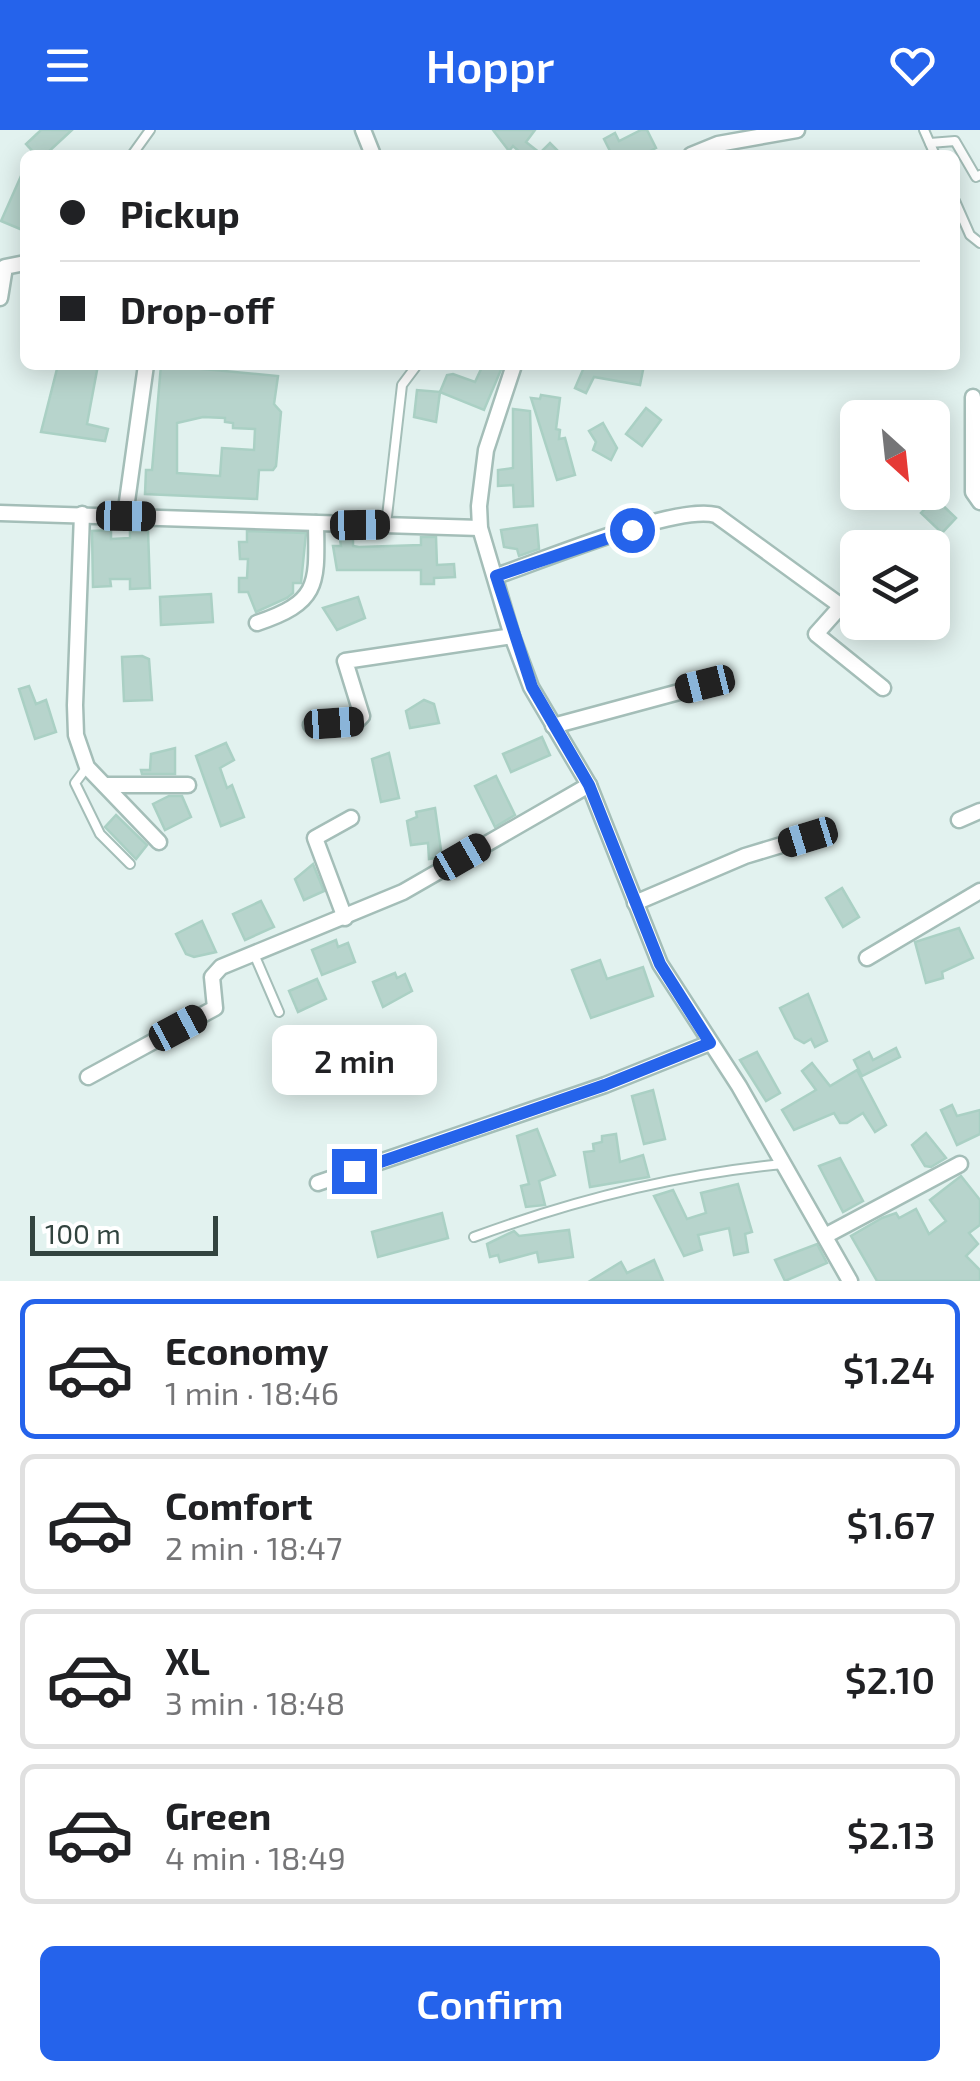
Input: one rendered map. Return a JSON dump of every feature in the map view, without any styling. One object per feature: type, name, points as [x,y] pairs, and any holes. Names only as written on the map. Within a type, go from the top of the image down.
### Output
[{"type":"street","points":[[703,150],[752,135],[797,130]]},
{"type":"street","points":[[0,298],[5,267],[20,264]]},
{"type":"street","points":[[126,516],[145,370]]},
{"type":"street","points":[[512,370],[486,450],[480,528],[512,636],[553,726],[589,785],[677,997],[784,1164],[850,1281]]},
{"type":"street","points":[[973,397],[973,492],[980,502]]},
{"type":"street","points":[[496,576],[663,520],[703,512],[716,515],[841,606],[816,634],[883,688]]},
{"type":"street","points":[[0,513],[321,528],[386,524],[480,528]]},
{"type":"street","points":[[82,514],[76,735],[87,767],[158,842]]},
{"type":"street","points":[[257,623],[300,605],[312,590],[317,580],[321,528]]},
{"type":"street","points":[[311,724],[356,722],[362,716],[345,660],[512,636]]},
{"type":"street","points":[[553,726],[705,684]]},
{"type":"street","points":[[106,785],[188,785]]},
{"type":"street","points":[[88,1077],[214,1008],[212,984],[216,970],[403,892],[589,785]]},
{"type":"street","points":[[959,820],[980,811]]},
{"type":"street","points":[[345,918],[314,838],[351,818]]},
{"type":"street","points":[[635,903],[745,856],[808,837]]},
{"type":"street","points":[[867,958],[980,890]]},
{"type":"street","points":[[318,1182],[605,1085],[710,1043]]},
{"type":"street","points":[[825,1236],[960,1164]]},
{"type":"lane","points":[[924,130],[933,150]]},
{"type":"lane","points":[[930,144],[955,141],[976,178],[980,175]]},
{"type":"lane","points":[[960,212],[970,235],[980,243]]},
{"type":"lane","points":[[386,524],[402,385],[414,370]]},
{"type":"lane","points":[[87,767],[75,783],[100,834],[130,864]]},
{"type":"lane","points":[[254,954],[278,1012]]},
{"type":"lane","points":[[474,1237],[581,1200],[688,1177],[784,1164]]},
{"type":"building","points":[[41,130],[72,130],[50,150],[31,150],[26,144]]},
{"type":"building","points":[[493,130],[535,130],[526,142],[536,150],[517,150],[513,146],[508,150]]},
{"type":"building","points":[[647,130],[656,148],[610,150],[604,139],[615,133],[619,141]]},
{"type":"building","points":[[20,178],[20,229],[1,221]]},
{"type":"building","points":[[57,370],[97,370],[87,424],[108,429],[105,441],[41,432]]},
{"type":"building","points":[[161,370],[278,376],[274,404],[281,412],[276,466],[273,470],[259,470],[257,499],[145,494],[146,470],[152,470]],"holes":[[[203,417],[225,418],[225,422],[233,423],[233,428],[255,429],[254,450],[222,448],[220,476],[177,473],[177,423]]]},
{"type":"building","points":[[481,370],[501,370],[484,410],[440,392],[447,375],[475,382]]},
{"type":"building","points":[[583,370],[643,370],[640,385],[594,377],[586,393],[575,388]]},
{"type":"building","points":[[417,390],[440,392],[436,422],[414,417]]},
{"type":"building","points":[[541,395],[560,398],[556,429],[560,430],[559,439],[565,438],[575,475],[557,480],[531,398],[540,399]]},
{"type":"building","points":[[646,408],[661,420],[642,446],[626,434]]},
{"type":"building","points":[[513,409],[530,411],[533,506],[514,507],[513,485],[498,486],[498,470],[513,468]]},
{"type":"building","points":[[603,423],[617,448],[611,460],[593,450],[596,442],[589,431]]},
{"type":"building","points":[[948,510],[956,518],[945,530],[939,530],[921,513]]},
{"type":"building","points":[[537,525],[539,549],[519,556],[517,549],[504,547],[501,530]]},
{"type":"building","points":[[111,530],[111,539],[130,538],[130,531],[148,530],[150,588],[130,589],[130,579],[110,579],[111,586],[93,587],[92,531]]},
{"type":"building","points":[[247,531],[306,533],[301,583],[293,583],[293,593],[287,598],[256,612],[248,592],[239,592],[239,578],[247,578],[248,559],[240,559],[239,542],[247,542]]},
{"type":"building","points":[[421,537],[436,537],[437,565],[454,564],[455,577],[434,578],[434,584],[421,584],[421,570],[337,570],[333,546],[341,546],[340,539],[353,538],[353,546],[359,547],[421,545]]},
{"type":"building","points":[[211,594],[213,622],[161,625],[160,597]]},
{"type":"building","points":[[358,597],[365,618],[337,630],[323,608]]},
{"type":"building","points":[[122,657],[149,659],[152,700],[124,701]]},
{"type":"building","points":[[29,686],[36,704],[46,700],[56,732],[35,739],[19,689]]},
{"type":"building","points":[[424,700],[434,704],[439,723],[410,728],[406,711]]},
{"type":"building","points":[[542,737],[550,755],[511,772],[503,754]]},
{"type":"building","points":[[226,743],[234,760],[220,768],[227,788],[232,785],[244,817],[221,826],[196,756]]},
{"type":"building","points":[[175,748],[175,774],[142,774],[141,770],[150,770],[151,754]]},
{"type":"building","points":[[389,753],[399,798],[381,802],[372,759]]},
{"type":"building","points":[[496,776],[515,815],[495,827],[475,786]]},
{"type":"building","points":[[169,796],[182,796],[191,817],[165,830],[153,804]]},
{"type":"building","points":[[435,808],[442,857],[429,859],[428,843],[411,845],[407,821],[417,817],[416,812]]},
{"type":"building","points":[[116,815],[147,845],[136,859],[105,827]]},
{"type":"building","points":[[313,864],[324,891],[304,900],[295,879]]},
{"type":"building","points":[[842,888],[859,917],[843,927],[826,898]]},
{"type":"building","points":[[261,901],[274,927],[245,940],[233,914]]},
{"type":"building","points":[[202,921],[216,952],[194,957],[186,954],[176,934]]},
{"type":"building","points":[[959,928],[973,958],[942,972],[943,978],[926,983],[915,942]]},
{"type":"building","points":[[336,940],[338,947],[348,943],[355,962],[322,975],[312,950]]},
{"type":"building","points":[[600,960],[607,979],[643,967],[653,996],[591,1018],[572,970]]},
{"type":"building","points":[[395,973],[397,978],[405,974],[412,991],[383,1007],[373,982]]},
{"type":"building","points":[[317,979],[326,999],[298,1012],[289,991]]},
{"type":"building","points":[[808,994],[827,1041],[815,1047],[811,1039],[804,1043],[795,1038],[780,1008]]},
{"type":"building","points":[[896,1048],[900,1057],[862,1076],[854,1060],[869,1052],[873,1060]]},
{"type":"building","points":[[757,1052],[780,1093],[766,1101],[740,1060]]},
{"type":"building","points":[[812,1063],[830,1086],[857,1070],[886,1125],[875,1132],[863,1113],[840,1123],[834,1113],[794,1130],[782,1110],[816,1090],[802,1071]]},
{"type":"building","points":[[653,1090],[665,1139],[644,1144],[632,1096]]},
{"type":"building","points":[[952,1105],[957,1116],[980,1110],[980,1134],[957,1145],[941,1110]]},
{"type":"building","points":[[537,1129],[555,1175],[539,1181],[545,1205],[526,1207],[521,1186],[529,1184],[517,1136]]},
{"type":"building","points":[[926,1133],[946,1158],[931,1167],[925,1166],[912,1145]]},
{"type":"building","points":[[616,1134],[620,1162],[643,1155],[649,1177],[590,1187],[584,1152],[594,1151],[593,1144],[602,1142],[602,1136]]},
{"type":"building","points":[[840,1158],[863,1201],[843,1212],[819,1166]]},
{"type":"building","points":[[961,1176],[980,1200],[980,1225],[969,1233],[978,1244],[966,1256],[980,1270],[980,1281],[877,1281],[851,1236],[882,1218],[896,1213],[899,1218],[916,1209],[929,1234],[946,1221],[930,1200]]},
{"type":"building","points":[[738,1184],[752,1232],[745,1234],[748,1252],[734,1255],[729,1228],[698,1235],[702,1250],[684,1256],[654,1196],[673,1190],[687,1219],[706,1213],[701,1193]]},
{"type":"building","points":[[442,1213],[448,1238],[378,1257],[372,1232]]},
{"type":"building","points":[[569,1230],[573,1257],[539,1262],[537,1252],[500,1262],[498,1255],[490,1257],[487,1244],[514,1231],[519,1236]]},
{"type":"building","points":[[817,1244],[827,1263],[785,1281],[775,1260]]},
{"type":"building","points":[[654,1260],[663,1281],[590,1281],[621,1262],[627,1273]]},
{"type":"route","points":[[354,1171],[605,1085],[710,1043],[677,997],[660,964],[589,785],[532,687],[512,636],[496,576],[632,530]]}]
